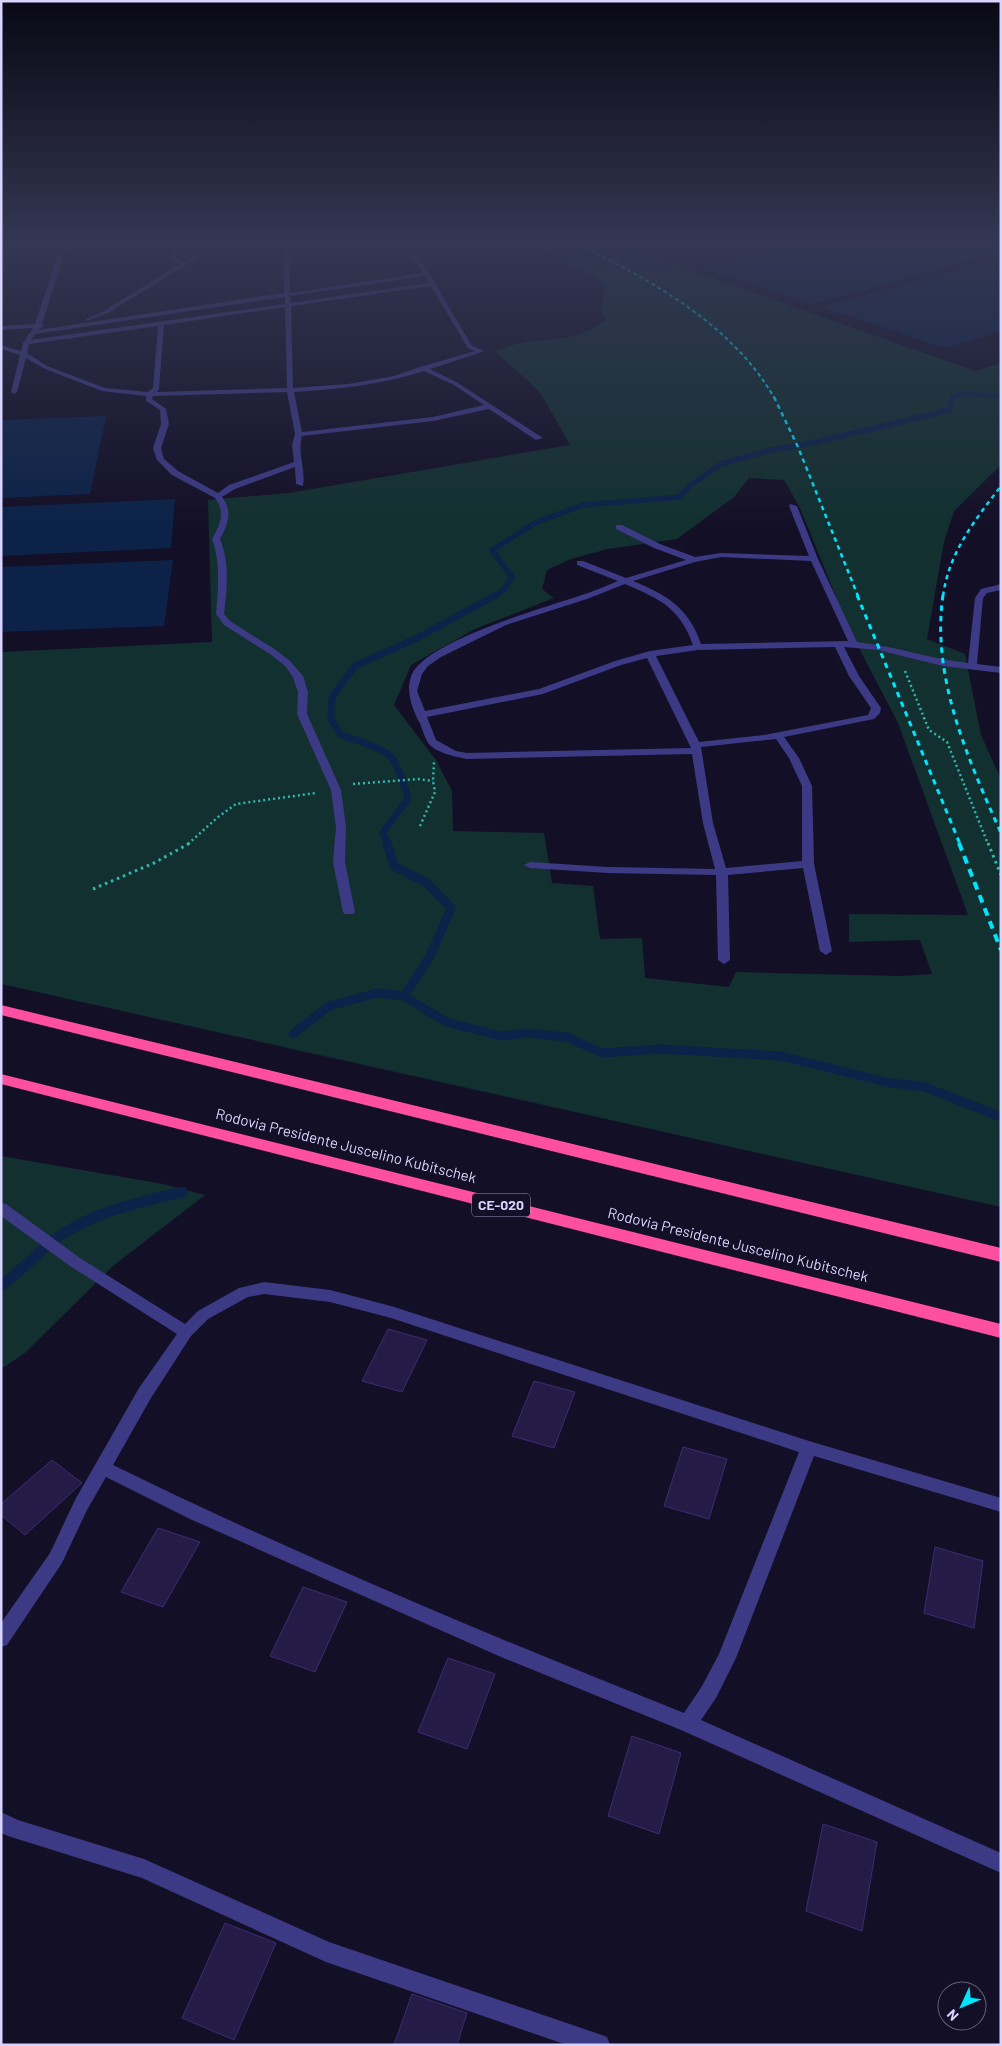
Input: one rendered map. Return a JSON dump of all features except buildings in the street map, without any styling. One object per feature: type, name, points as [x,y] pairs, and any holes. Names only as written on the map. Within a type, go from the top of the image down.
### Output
[{"type":"highway","points":[[1,1010],[1001,1255]]},
{"type":"highway","name":"Rodovia Presidente Juscelino Kubitschek","points":[[1,1079],[1001,1331]]},
{"type":"street","points":[[14,392],[26,343],[30,336]]},
{"type":"street","points":[[26,343],[72,336]]},
{"type":"street","points":[[160,336],[156,389],[150,394],[148,400],[162,409],[165,424],[157,448],[161,460],[175,473],[218,496],[224,504],[225,523],[216,539],[221,552],[223,582],[220,614],[226,624],[273,652],[288,664],[298,676],[303,692],[302,714],[336,790],[342,827],[339,862],[349,912]]},
{"type":"street","points":[[289,336],[290,390],[300,434],[296,445],[300,484]]},
{"type":"street","points":[[1,347],[24,354],[44,366],[104,390],[150,394],[290,390],[375,382],[482,352],[470,347],[464,336]]},
{"type":"street","points":[[422,368],[456,384],[539,438]]},
{"type":"street","points":[[300,434],[433,419],[490,406]]},
{"type":"street","points":[[218,496],[232,487],[299,463]]},
{"type":"street","points":[[793,506],[814,559],[854,644]]},
{"type":"street","points":[[619,526],[657,546],[694,560]]},
{"type":"street","points":[[814,559],[721,555],[694,560],[624,581],[584,597],[504,623],[438,655],[417,674],[412,691],[432,742],[440,748],[467,756],[697,748],[871,718],[876,708],[854,676],[838,644]]},
{"type":"street","points":[[580,563],[656,596],[676,609],[689,623],[698,648]]},
{"type":"street","points":[[972,666],[979,598],[984,591],[1001,587]]},
{"type":"street","points":[[420,714],[540,692],[618,663],[650,654],[698,648],[854,644],[943,663],[1001,670]]},
{"type":"street","points":[[650,654],[697,748],[708,823],[722,872],[724,960]]},
{"type":"street","points":[[778,735],[794,758],[807,786],[808,864],[826,951]]},
{"type":"street","points":[[530,865],[617,870],[722,872],[808,864]]},
{"type":"street","points":[[1,1208],[75,1262],[186,1332]]},
{"type":"street","points":[[1,1639],[56,1558],[81,1505],[145,1392],[186,1332],[203,1315],[244,1292],[264,1288],[330,1296],[391,1312],[810,1448],[1001,1505]]},
{"type":"street","points":[[688,1724],[709,1692],[727,1658],[810,1448]]},
{"type":"street","points":[[103,1468],[196,1514],[498,1647],[688,1724],[1001,1864]]},
{"type":"street","points":[[1,1822],[15,1829],[144,1869],[326,1952],[599,2045]]},
{"type":"path","points":[[897,652],[929,730],[947,742],[1001,875]]},
{"type":"path","points":[[420,826],[435,792],[433,765],[440,748]]},
{"type":"path","points":[[93,890],[154,863],[190,843],[218,817],[236,804],[336,790],[345,785],[418,779],[433,781]]},
{"type":"green space","points":[[877,336],[975,371],[1001,363],[1001,465],[954,511],[944,542],[927,639],[965,654],[981,735],[1001,779],[1001,1207],[1,984],[1,652],[212,642],[208,500],[289,493],[570,445],[540,392],[495,351],[526,342],[567,337]],"holes":[[[749,478],[784,480],[800,508],[841,609],[898,723],[968,915],[849,914],[849,942],[920,940],[932,974],[901,976],[736,972],[729,987],[645,978],[642,938],[600,939],[593,886],[552,883],[544,833],[453,831],[452,791],[436,760],[394,705],[411,665],[475,629],[554,598],[542,589],[547,570],[571,559],[608,549],[677,539],[734,497]]]},
{"type":"green space","points":[[1,1156],[163,1184],[205,1195],[113,1266],[25,1353],[1,1369]]},
{"type":"water","points":[[910,336],[983,336],[945,348]]},
{"type":"water","points":[[106,416],[90,494],[1,498],[1,420]]},
{"type":"water","points":[[175,499],[171,548],[1,556],[1,507]]},
{"type":"water","points":[[173,560],[164,626],[1,632],[1,567]]},
{"type":"waterway","points":[[952,399],[953,396],[964,394],[1001,396]]},
{"type":"waterway","points":[[494,596],[504,590],[512,577],[492,550],[535,523],[583,505],[679,497],[691,485],[721,464],[766,451],[817,442],[949,410],[953,397]]},
{"type":"waterway","points":[[387,844],[383,832],[408,799],[402,778],[395,762],[388,754],[368,744],[341,735],[331,719],[332,697],[355,666],[417,638],[496,595]]},
{"type":"waterway","points":[[387,843],[394,866],[427,883],[451,908],[430,956],[404,996]]},
{"type":"waterway","points":[[293,1034],[329,1006],[377,993],[404,996]]},
{"type":"waterway","points":[[404,996],[446,1022],[501,1036],[529,1033],[567,1037],[602,1053],[660,1049],[781,1056],[886,1082],[925,1087],[1001,1117]]},
{"type":"waterway","points":[[1,1285],[54,1240],[83,1222],[115,1210],[182,1192]]},
{"type":"railway","points":[[724,336],[757,372],[775,399]]},
{"type":"railway","points":[[775,399],[798,447],[858,596]]},
{"type":"railway","points":[[943,596],[951,565],[964,537],[1001,486]]},
{"type":"railway","points":[[857,595],[960,844]]},
{"type":"railway","points":[[943,595],[942,656],[947,687],[965,747],[1001,833]]},
{"type":"railway","points":[[959,843],[1001,950]]}]
